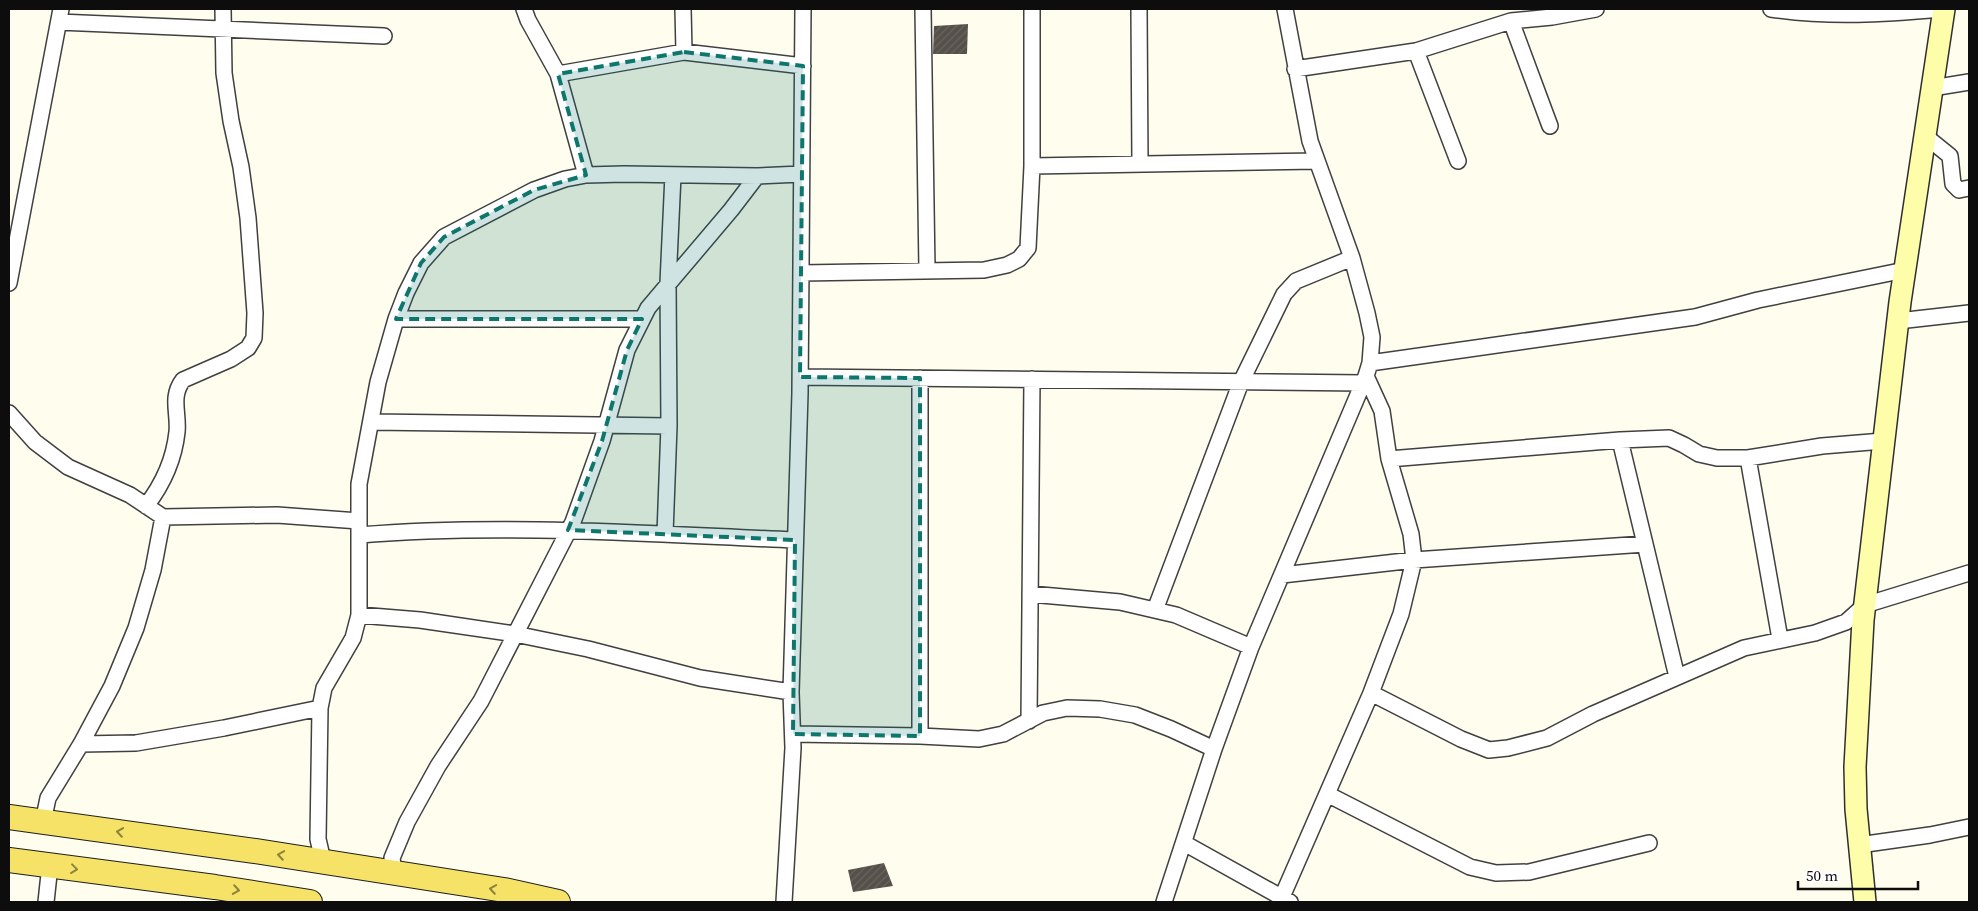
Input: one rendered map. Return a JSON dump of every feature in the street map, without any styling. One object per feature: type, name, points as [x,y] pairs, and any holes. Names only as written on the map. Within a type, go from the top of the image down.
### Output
[{"type":"main road","points":[[9,817],[323,861],[504,890],[558,902]]},
{"type":"main road","points":[[9,860],[215,887],[310,902]]},
{"type":"street","points":[[146,506],[160,488],[172,459],[177,431],[175,393],[178,386],[183,380],[231,359],[248,348],[254,338],[255,313],[248,218],[224,73],[222,9]]},
{"type":"street","points":[[524,9],[528,20],[558,74],[586,175]]},
{"type":"street","points":[[683,9],[684,52]]},
{"type":"street","points":[[784,902],[793,734],[791,692],[800,377],[803,9]]},
{"type":"street","points":[[923,9],[927,270]]},
{"type":"street","points":[[801,273],[984,270],[1007,265],[1019,259],[1028,248],[1032,166],[1032,9]]},
{"type":"street","points":[[1139,9],[1140,164]]},
{"type":"street","points":[[1164,902],[1214,749],[1251,647],[1366,374],[1372,337],[1352,258],[1310,141],[1284,9]]},
{"type":"street","points":[[1295,69],[1416,51],[1510,21],[1551,13],[1596,9]]},
{"type":"street","points":[[1771,9],[1834,16],[1876,15],[1944,9],[1898,321],[1865,605],[1855,767],[1859,845],[1865,902]]},
{"type":"street","points":[[9,283],[60,15],[223,30],[384,36]]},
{"type":"street","points":[[1510,21],[1550,126]]},
{"type":"street","points":[[1416,51],[1458,161]]},
{"type":"street","points":[[558,74],[684,52],[802,66]]},
{"type":"street","points":[[1932,88],[1969,82]]},
{"type":"street","points":[[1924,135],[1950,156],[1955,188],[1959,190],[1969,188]]},
{"type":"street","points":[[1032,166],[1317,161]]},
{"type":"street","points":[[323,861],[318,839],[320,708],[324,688],[353,638],[359,615],[359,484],[378,382],[396,319],[421,262],[444,237],[534,190],[565,179],[586,175],[757,176],[801,174]]},
{"type":"street","points":[[665,534],[669,426],[668,284],[673,175]]},
{"type":"street","points":[[394,873],[392,858],[407,822],[438,766],[481,701],[568,530],[602,441],[627,350],[642,319],[648,308],[732,210],[757,176]]},
{"type":"street","points":[[1155,610],[1241,382],[1284,294],[1296,280],[1352,258]]},
{"type":"street","points":[[800,377],[1241,382],[1366,374],[1695,317],[1758,300],[1905,270]]},
{"type":"street","points":[[1898,321],[1969,313]]},
{"type":"street","points":[[396,319],[642,319]]},
{"type":"street","points":[[1184,843],[1286,900],[1327,794],[1371,693],[1401,614],[1414,560],[1411,534],[1389,459],[1382,411],[1366,374]]},
{"type":"street","points":[[920,378],[920,736]]},
{"type":"street","points":[[1029,721],[1032,380]]},
{"type":"street","points":[[9,413],[35,442],[68,468],[130,495],[163,516],[277,516],[359,528],[568,530],[795,540]]},
{"type":"street","points":[[371,422],[669,426]]},
{"type":"street","points":[[1389,459],[1620,440],[1669,438],[1699,454],[1717,458],[1748,458],[1822,446],[1883,441]]},
{"type":"street","points":[[1620,440],[1677,677]]},
{"type":"street","points":[[1748,458],[1780,639]]},
{"type":"street","points":[[42,822],[48,798],[81,744],[112,686],[136,628],[153,570],[163,516]]},
{"type":"street","points":[[1282,575],[1414,560],[1645,544]]},
{"type":"street","points":[[1371,693],[1461,739],[1489,750],[1508,748],[1547,738],[1593,714],[1744,648],[1815,633],[1846,622],[1865,605],[1969,573]]},
{"type":"street","points":[[1030,594],[1120,602],[1176,615],[1251,647]]},
{"type":"street","points":[[359,615],[420,620],[515,634],[588,649],[700,678],[791,692]]},
{"type":"street","points":[[81,744],[136,743],[224,728],[320,708]]},
{"type":"street","points":[[793,734],[979,739],[1003,734],[1043,712],[1067,708],[1100,709],[1135,715],[1214,749]]},
{"type":"street","points":[[1327,794],[1470,867],[1496,873],[1530,872],[1649,843]]},
{"type":"street","points":[[1859,845],[1930,835],[1969,827]]},
{"type":"street","points":[[46,902],[50,865]]},
{"type":"highlighted area","points":[[684,52],[803,66],[800,377],[920,378],[920,736],[793,734],[795,540],[568,530],[602,441],[627,350],[642,319],[396,319],[421,263],[444,237],[534,190],[586,175],[558,74]]},
{"type":"building","points":[[968,24],[967,54],[933,54],[934,26]]},
{"type":"building","points":[[884,863],[893,886],[853,892],[848,870]]}]
